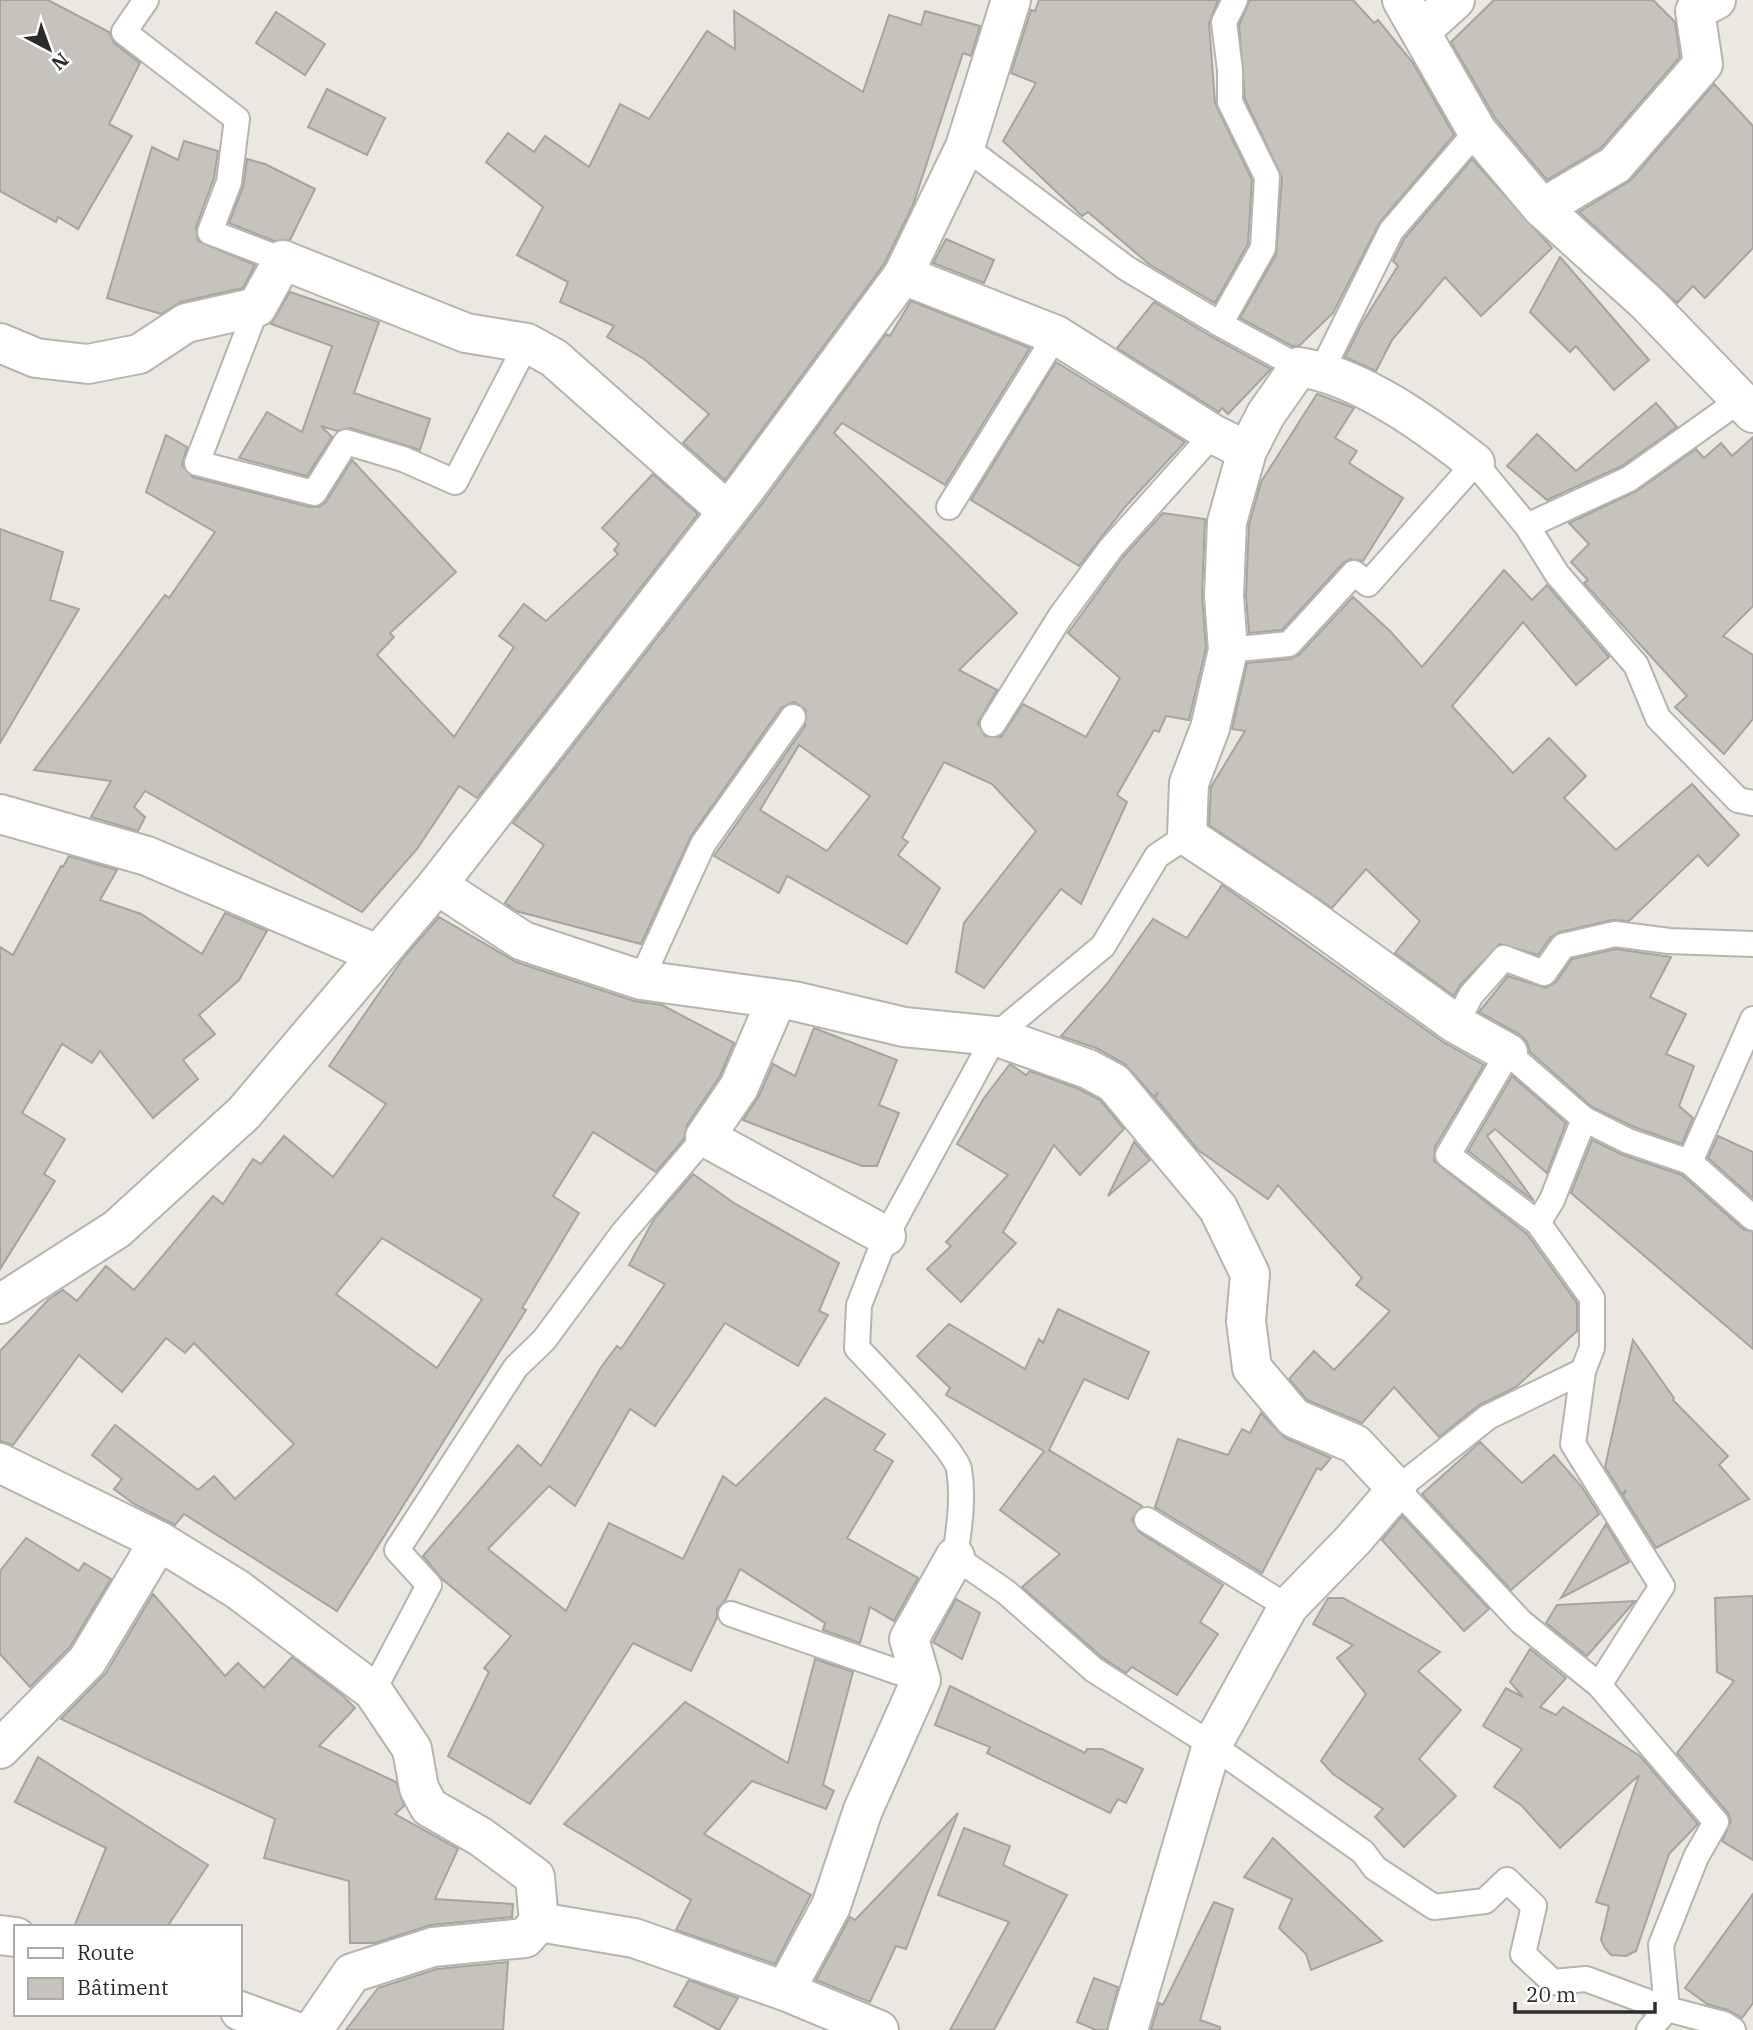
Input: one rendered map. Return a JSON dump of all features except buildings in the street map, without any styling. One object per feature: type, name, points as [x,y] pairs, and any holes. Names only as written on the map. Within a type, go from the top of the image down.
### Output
[{"type":"street","points":[[0,1304],[117,1229],[244,1113],[437,885],[727,511],[903,275],[965,147],[1011,0]]},
{"type":"street","points":[[1455,0],[1411,15],[1477,131],[1542,208],[1647,303],[1746,407]]},
{"type":"street","points":[[1542,208],[1615,165],[1703,64],[1695,11],[1716,0]]},
{"type":"street","points":[[0,343],[36,358],[88,364],[139,354],[186,323],[257,307],[283,260],[466,333],[527,343],[554,358],[727,511]]},
{"type":"street","points":[[903,275],[1056,335],[1213,434],[1247,450]]},
{"type":"street","points":[[1475,463],[1418,419],[1310,369],[1266,414],[1247,450],[1227,522],[1224,596],[1228,650],[1210,728],[1189,783],[1187,836],[1297,909],[1456,1024],[1508,1053]]},
{"type":"street","points":[[0,814],[147,856],[377,954]]},
{"type":"street","points":[[437,885],[523,941],[641,980],[776,1001],[794,1001],[904,1027],[995,1036],[1088,1069],[1114,1083],[1219,1208],[1250,1273],[1246,1321],[1252,1368],[1294,1418],[1355,1444],[1397,1489],[1353,1540],[1288,1607],[1212,1745],[1128,2030]]},
{"type":"street","points":[[776,1001],[739,1087],[705,1137],[886,1236]]},
{"type":"street","points":[[0,1462],[159,1541],[237,1589],[373,1691],[412,1749],[419,1788],[429,1807],[481,1836],[535,1877],[539,1922],[525,1938],[433,1947],[352,1973],[292,2029],[242,2012]]},
{"type":"street","points":[[0,1749],[87,1661],[159,1541]]},
{"type":"street","points":[[785,1991],[831,1906],[863,1810],[921,1679],[909,1639],[955,1557]]},
{"type":"street","points":[[539,1922],[634,1938],[785,1991],[879,2030]]},
{"type":"lane","points":[[146,0],[124,32],[237,119],[229,182],[210,232],[283,260]]},
{"type":"lane","points":[[1220,324],[1262,248],[1267,177],[1230,102],[1230,70],[1224,22],[1235,0]]},
{"type":"lane","points":[[965,147],[1126,268],[1220,324],[1310,369],[1391,230],[1477,131]]},
{"type":"lane","points":[[257,307],[197,463],[314,492],[346,442],[403,459],[455,482],[527,343]]},
{"type":"lane","points":[[949,506],[1056,335]]},
{"type":"lane","points":[[1527,526],[1629,479],[1746,407]]},
{"type":"lane","points":[[993,724],[1060,617],[1111,548],[1213,434]]},
{"type":"lane","points":[[1228,650],[1289,644],[1354,573],[1368,584],[1475,463],[1527,526],[1557,574],[1636,665],[1658,718],[1738,800],[1753,803]]},
{"type":"lane","points":[[641,980],[703,844],[793,717]]},
{"type":"lane","points":[[1187,836],[1157,856],[1103,946],[995,1036],[886,1236],[859,1305],[857,1348],[906,1400],[958,1467],[960,1516],[955,1557],[1006,1592],[1094,1670],[1212,1745],[1363,1852],[1375,1868],[1434,1907],[1485,1901],[1507,1880],[1534,1906],[1523,1954],[1553,1982],[1586,1979],[1667,2009],[1724,2024],[1732,2030]]},
{"type":"lane","points":[[1456,1024],[1471,995],[1504,958],[1544,973],[1563,946],[1615,934],[1752,949]]},
{"type":"lane","points":[[1690,1162],[1753,1019]]},
{"type":"lane","points":[[1599,1685],[1662,1586],[1573,1444],[1583,1371],[1592,1348],[1592,1298],[1538,1223],[1448,1155],[1508,1053],[1584,1119],[1628,1141],[1690,1162],[1753,1218]]},
{"type":"lane","points":[[1538,1223],[1552,1200],[1584,1119]]},
{"type":"lane","points":[[373,1691],[429,1585],[397,1550],[516,1367],[544,1340],[624,1233],[705,1137]]},
{"type":"lane","points":[[1583,1371],[1488,1417],[1397,1489],[1521,1622],[1599,1685],[1716,1822],[1696,1857],[1661,1945],[1667,2009],[1649,2030]]},
{"type":"lane","points":[[1147,1520],[1288,1607]]},
{"type":"lane","points":[[731,1614],[921,1679]]}]
